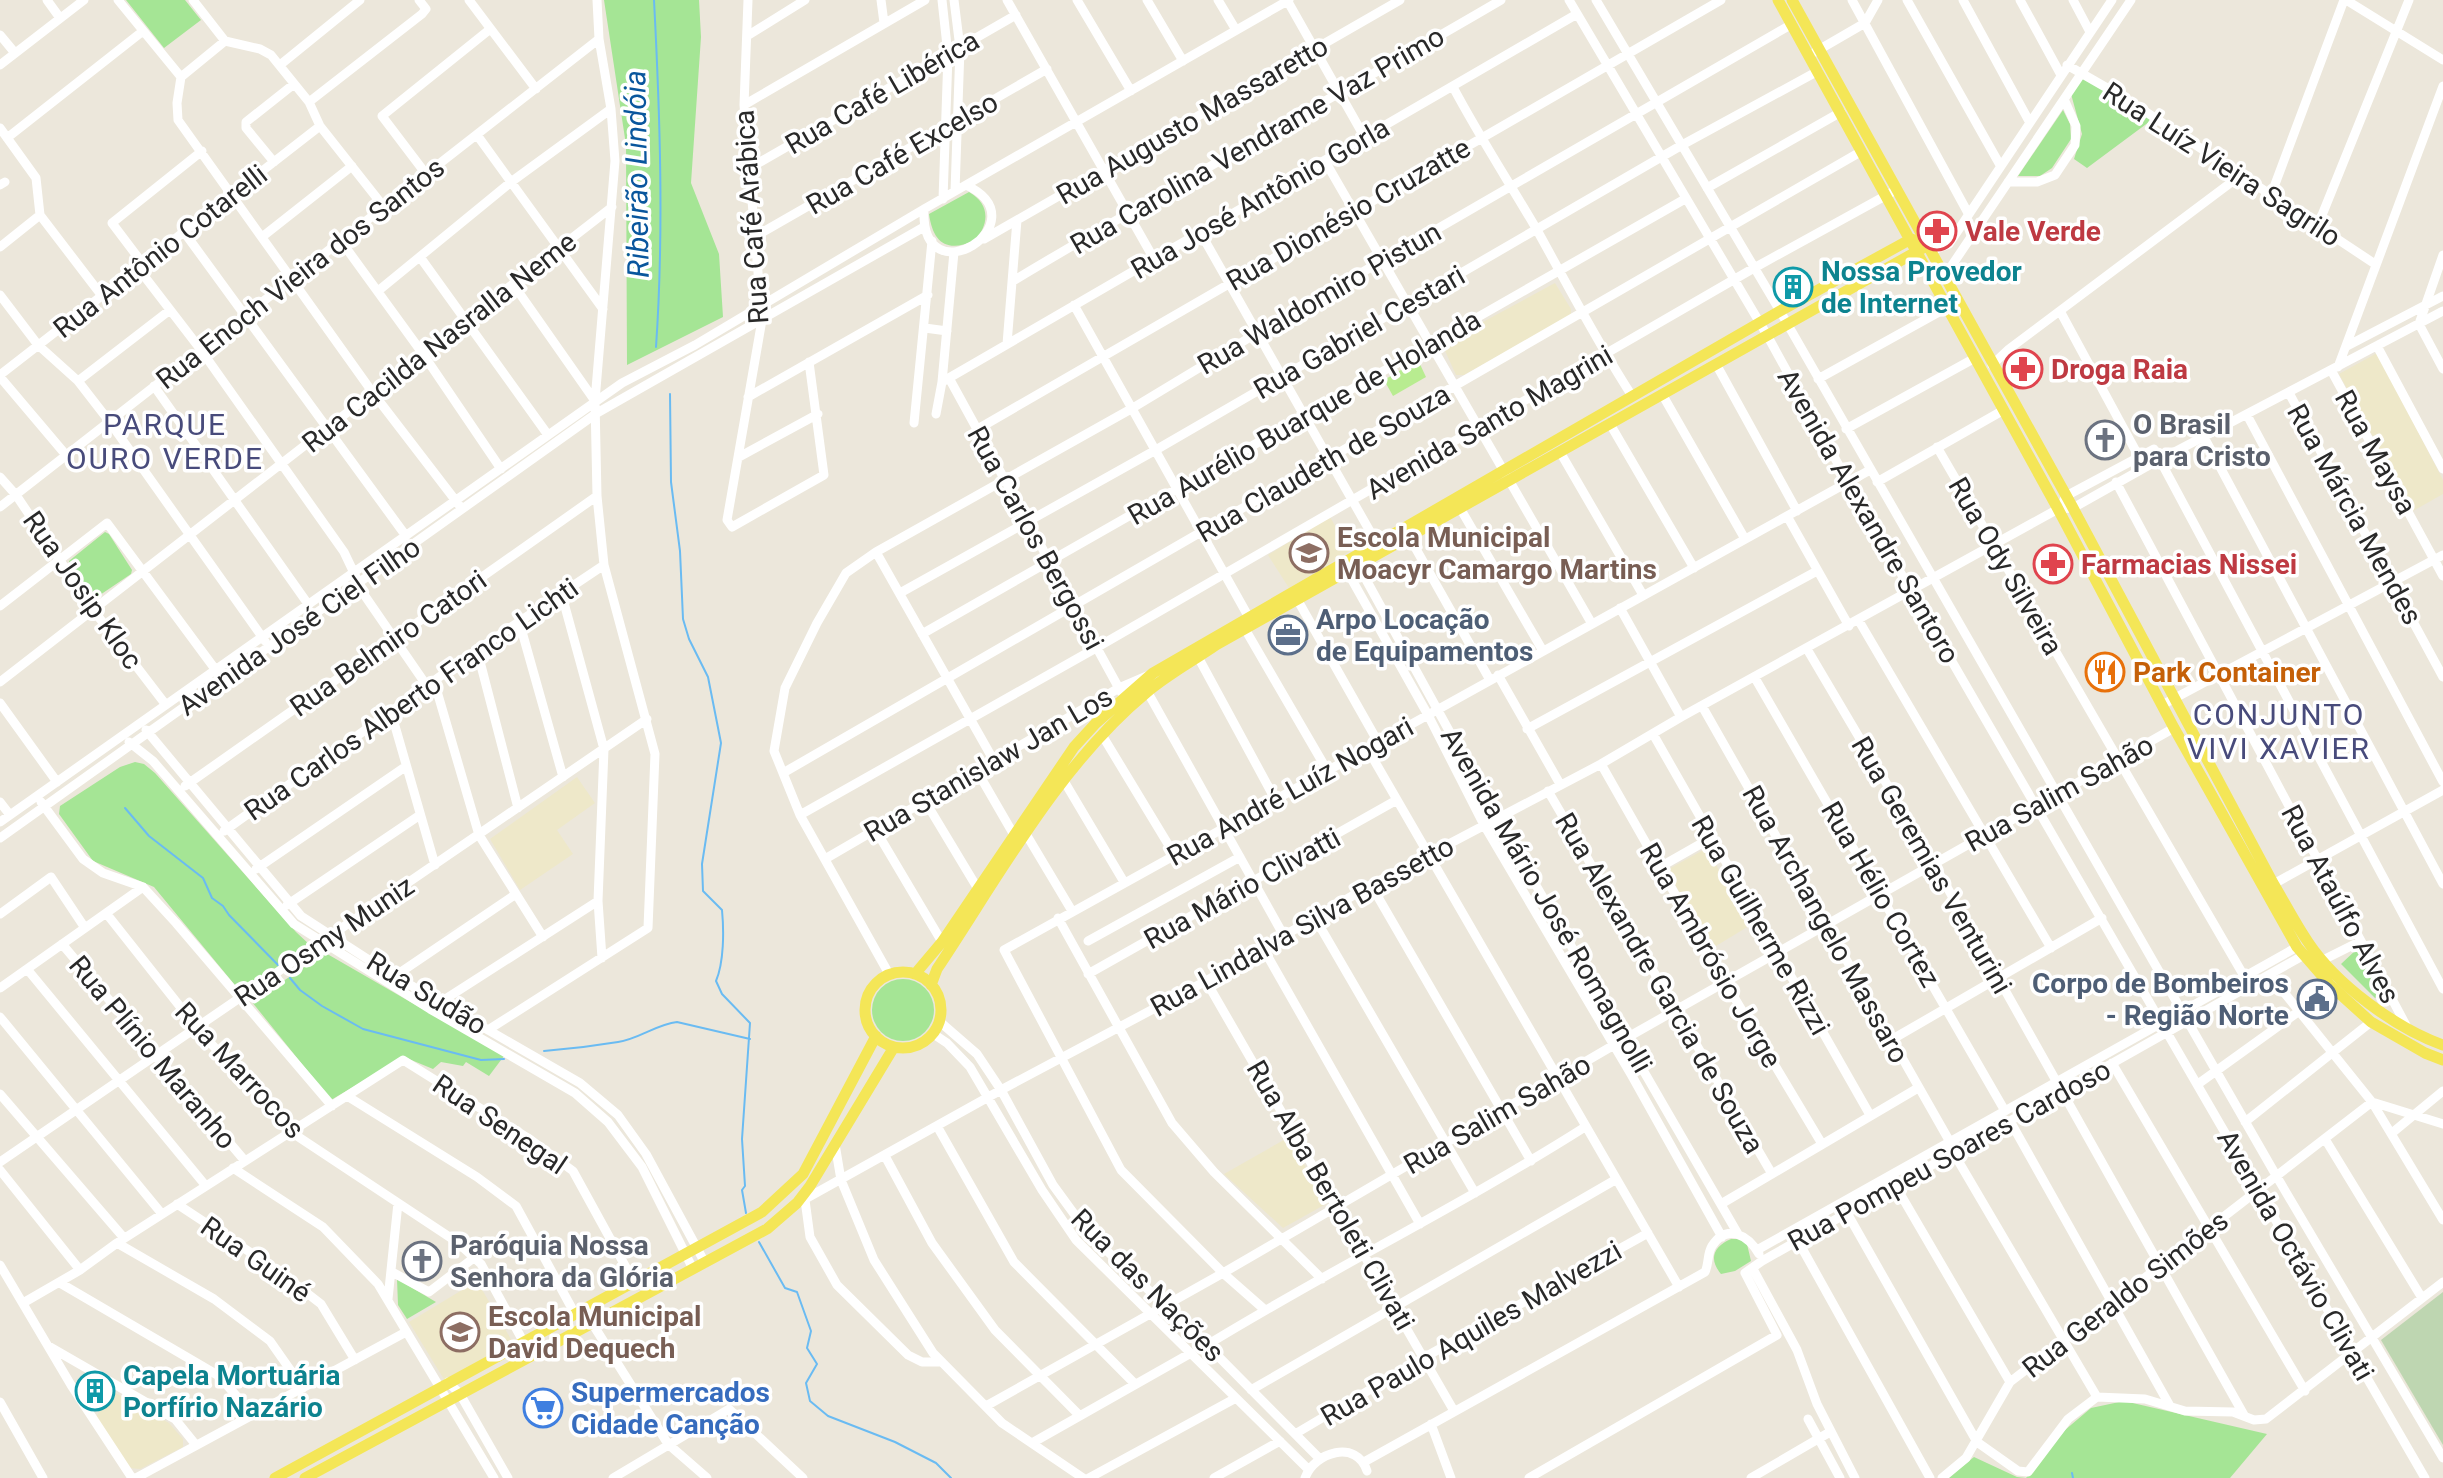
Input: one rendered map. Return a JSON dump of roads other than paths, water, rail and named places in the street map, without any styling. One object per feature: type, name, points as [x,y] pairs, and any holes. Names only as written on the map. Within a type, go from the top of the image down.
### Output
[{"type":"main road","points":[[1778,0],[1814,53],[1818,71],[1862,151],[1891,193],[1911,239],[1922,248],[1944,277],[2073,508],[2175,700],[2301,951],[2335,982],[2371,1022],[2443,1060]]},
{"type":"main road","points":[[1792,0],[1814,53],[1922,248],[1948,307],[2002,411],[2058,509],[2174,728],[2268,886],[2323,960],[2335,982],[2408,1029],[2443,1045]]},
{"type":"main road","points":[[931,985],[937,969],[1074,747],[1121,693],[1153,673],[1297,599],[1379,547],[1505,476],[1632,396],[1911,239]]},
{"type":"main road","points":[[1406,532],[1460,508],[1505,476],[1560,452],[1922,248]]},
{"type":"main road","points":[[1975,358],[1987,371],[1990,372],[1992,365]]},
{"type":"main road","points":[[2002,411],[2014,404]]},
{"type":"main road","points":[[915,974],[1064,781],[1102,735],[1147,691],[1249,624],[1353,564]]},
{"type":"main road","points":[[2301,951],[2306,947],[2323,960]]},
{"type":"main road","points":[[900,972],[915,974],[931,985],[940,1002],[939,1021],[932,1033],[913,1046],[894,1047],[876,1036],[865,1014],[870,990],[879,980],[900,972]]},
{"type":"main road","points":[[275,1478],[762,1212],[803,1174],[876,1036]]},
{"type":"main road","points":[[305,1478],[767,1229],[801,1201],[894,1047]]},
{"type":"main road","points":[[398,1428],[394,1422],[410,1412],[418,1400]]},
{"type":"main road","points":[[342,1458],[347,1447],[346,1438]]},
{"type":"street","points":[[47,0],[60,18]]},
{"type":"street","points":[[0,65],[84,0]]},
{"type":"street","points":[[118,0],[181,77]]},
{"type":"street","points":[[193,0],[225,41],[264,51],[280,65],[309,102],[320,126],[384,207]]},
{"type":"street","points":[[280,65],[360,0]]},
{"type":"street","points":[[309,102],[422,14],[426,9],[419,0]]},
{"type":"street","points":[[469,0],[536,89]]},
{"type":"street","points":[[488,1030],[648,928],[655,754],[604,565],[597,496],[595,401],[615,161],[597,0]]},
{"type":"street","name":"Rua Café Arábica","points":[[748,0],[744,105],[762,320],[727,520],[730,526],[735,527],[824,475],[818,414]]},
{"type":"street","points":[[747,36],[805,0]]},
{"type":"street","points":[[881,0],[884,23]]},
{"type":"street","points":[[744,105],[925,0]]},
{"type":"street","points":[[942,0],[948,55],[943,199]]},
{"type":"street","points":[[954,0],[960,48],[955,191]]},
{"type":"street","points":[[1007,0],[1154,259]]},
{"type":"street","points":[[1077,0],[1131,91]]},
{"type":"street","points":[[1147,0],[1183,61]]},
{"type":"street","points":[[1218,0],[1236,30]]},
{"type":"street","points":[[966,185],[977,190],[987,202],[991,212],[990,226],[984,239],[971,248],[954,252],[939,248],[924,227],[924,209],[1288,0],[1365,138]]},
{"type":"street","name":"Rua Augusto Massaretto","points":[[984,239],[1400,0]]},
{"type":"street","name":"Rua Carolina Vendrame Vaz Primo","points":[[1013,281],[1128,212],[1341,94],[1501,0]]},
{"type":"street","name":"Avenida Alexandre Santoro","points":[[1569,0],[1767,335],[1848,482],[2167,1033]]},
{"type":"street","name":"Rua Dionésio Cruzatte","points":[[976,430],[1721,0]]},
{"type":"street","points":[[1852,0],[1968,213]]},
{"type":"street","points":[[1814,53],[1865,23],[1878,0]]},
{"type":"street","points":[[1907,0],[2000,165]]},
{"type":"street","points":[[1963,0],[2029,121]]},
{"type":"street","points":[[2020,0],[2061,75]]},
{"type":"street","points":[[2073,0],[2090,32]]},
{"type":"street","points":[[1922,248],[1936,249],[1949,244],[2112,0]]},
{"type":"street","points":[[1944,277],[2131,0]]},
{"type":"street","points":[[2271,195],[2345,0],[2443,60]]},
{"type":"street","points":[[2318,225],[2409,0]]},
{"type":"street","name":"Avenida Alexandre Santoro","points":[[1599,1],[2188,1021]]},
{"type":"street","name":"Rua José Antônio Gorla","points":[[946,380],[1577,14]]},
{"type":"street","name":"Rua Café Libérica","points":[[748,169],[1016,15]]},
{"type":"street","name":"Rua Waldomiro Pistun","points":[[783,773],[774,751],[785,688],[846,573],[876,552],[1131,409],[1792,24]]},
{"type":"street","points":[[426,174],[382,116],[489,30]]},
{"type":"street","points":[[7,138],[143,31]]},
{"type":"street","points":[[0,35],[15,53]]},
{"type":"street","name":"Rua Enoch Vieira dos Santos","points":[[0,507],[599,39]]},
{"type":"street","points":[[225,41],[181,77],[172,106],[178,120],[373,393],[463,510]]},
{"type":"street","name":"Rua Luíz Vieira Sagrilo","points":[[2067,65],[2128,100],[2375,264]]},
{"type":"street","name":"Rua Café Excelso","points":[[756,236],[1047,69]]},
{"type":"street","name":"Rua Gabriel Cestari","points":[[900,593],[1154,451],[1682,145],[1818,71]]},
{"type":"street","points":[[274,162],[246,128],[246,122],[294,84]]},
{"type":"street","points":[[2334,369],[2346,346],[2443,86]]},
{"type":"street","points":[[1453,87],[1537,230],[1581,314],[1632,396]]},
{"type":"street","points":[[2008,182],[2037,182],[2055,175],[2077,135],[2064,99]]},
{"type":"street","points":[[378,291],[511,182],[611,109]]},
{"type":"street","points":[[1707,188],[1841,112]]},
{"type":"street","points":[[2430,121],[2443,126]]},
{"type":"street","name":"Rua Antônio Cotarelli","points":[[0,376],[320,126]]},
{"type":"street","points":[[0,128],[36,178],[40,215],[102,296]]},
{"type":"street","points":[[477,135],[603,309]]},
{"type":"street","points":[[202,151],[112,223],[170,310],[344,552],[358,585],[431,683],[479,835],[543,937]]},
{"type":"street","name":"Rua Claudeth de Souza","points":[[783,773],[1862,151]]},
{"type":"street","points":[[1325,161],[1592,624]]},
{"type":"street","points":[[262,237],[352,166]]},
{"type":"street","points":[[1992,365],[2009,349],[2241,175]]},
{"type":"street","name":"Avenida Santo Magrini","points":[[800,815],[1754,268],[1891,193]]},
{"type":"street","name":"Rua Aurélio Buarque de Holanda","points":[[922,634],[1685,199]]},
{"type":"street","name":"Rua Cacilda Nasralla Neme","points":[[0,682],[612,207]]},
{"type":"street","name":"Avenida José Ciel Filho","points":[[0,822],[622,383],[762,306],[924,209]]},
{"type":"street","points":[[0,247],[40,215]]},
{"type":"street","points":[[1007,344],[1017,220]]},
{"type":"street","name":"Avenida José Ciel Filho","points":[[0,838],[597,413],[924,227]]},
{"type":"street","points":[[184,232],[406,536]]},
{"type":"street","points":[[1200,232],[1379,547]]},
{"type":"street","points":[[341,241],[501,469]]},
{"type":"street","points":[[914,423],[932,241]]},
{"type":"street","points":[[936,414],[946,380],[954,252]]},
{"type":"street","points":[[2443,255],[2419,324],[2443,369]]},
{"type":"street","points":[[420,257],[548,435]]},
{"type":"street","points":[[513,284],[595,401]]},
{"type":"street","points":[[0,295],[4,308],[38,345],[78,381],[109,421],[269,647]]},
{"type":"street","points":[[748,397],[928,295]]},
{"type":"street","points":[[2346,346],[2443,296]]},
{"type":"street","points":[[1074,305],[1224,572],[1327,770]]},
{"type":"street","points":[[1818,379],[1948,307]]},
{"type":"street","points":[[78,381],[170,310]]},
{"type":"street","points":[[2060,311],[2139,457]]},
{"type":"street","points":[[2058,509],[2073,508],[2116,482],[2443,311]]},
{"type":"street","points":[[2354,325],[2368,335]]},
{"type":"street","points":[[925,328],[947,331]]},
{"type":"street","points":[[2377,346],[2443,469]]},
{"type":"street","points":[[1846,429],[1975,358]]},
{"type":"street","points":[[739,457],[818,414],[809,362]]},
{"type":"street","points":[[1716,364],[1797,511]]},
{"type":"street","name":"Rua Maysa","points":[[2334,369],[2439,558],[2443,576]]},
{"type":"street","points":[[0,376],[66,455]]},
{"type":"street","points":[[581,381],[598,376],[612,383],[622,383]]},
{"type":"street","name":"Rua Carlos Bergossi","points":[[946,380],[1121,693]]},
{"type":"street","points":[[154,386],[308,604]]},
{"type":"street","name":"Rua Márcia Mendes","points":[[2289,393],[2443,677]]},
{"type":"street","points":[[1662,394],[1745,539]]},
{"type":"street","points":[[1877,482],[2002,411]]},
{"type":"street","points":[[2247,415],[2443,782]]},
{"type":"street","points":[[1610,424],[1694,568]]},
{"type":"street","points":[[2204,437],[2443,884]]},
{"type":"street","name":"Rua Ody Silveira","points":[[1937,447],[2244,976]]},
{"type":"street","points":[[2058,509],[2066,496],[2154,449],[2443,989]]},
{"type":"street","points":[[1560,452],[1643,595]]},
{"type":"street","points":[[2122,466],[2144,468]]},
{"type":"street","name":"Rua André Luíz Nogari","points":[[1060,1060],[1004,950],[1870,470]]},
{"type":"street","name":"Rua Josip Kloc","points":[[0,477],[16,495],[94,611],[166,705]]},
{"type":"street","name":"Rua Ataúlfo Alves","points":[[2116,482],[2408,1029]]},
{"type":"street","name":"Rua Belmiro Catori","points":[[179,790],[597,496]]},
{"type":"street","points":[[1460,508],[1543,651]]},
{"type":"street","name":"Rua Lindalva Silva Bassetto","points":[[801,1201],[1206,981],[1371,885],[1601,764],[2058,509]]},
{"type":"street","points":[[1787,516],[1849,626]]},
{"type":"street","points":[[0,606],[107,523],[215,669]]},
{"type":"street","points":[[1406,532],[1560,784]]},
{"type":"street","points":[[876,552],[994,761]]},
{"type":"street","points":[[2162,705],[2439,558]]},
{"type":"street","name":"Avenida Mário José Romagnolli","points":[[1353,564],[1738,1234]]},
{"type":"street","name":"Avenida Mário José Romagnolli","points":[[1353,564],[1484,825],[1614,1045],[1722,1237]]},
{"type":"street","name":"Rua Carlos Alberto Franco Lichti","points":[[218,836],[477,650],[604,565]]},
{"type":"street","points":[[1527,729],[1817,571]]},
{"type":"street","points":[[561,592],[604,749],[598,901],[602,958]]},
{"type":"street","points":[[1297,599],[1378,742]]},
{"type":"street","points":[[1620,608],[1681,717]]},
{"type":"street","points":[[519,621],[563,777]]},
{"type":"street","points":[[1859,621],[2051,948]]},
{"type":"street","name":"Rua Geremias Venturini","points":[[1807,649],[1934,864],[2244,1415]]},
{"type":"street","points":[[477,650],[518,808]]},
{"type":"street","points":[[1198,657],[1275,799]]},
{"type":"street","name":"Rua Hélio Cortez","points":[[1755,678],[2005,1111]]},
{"type":"street","points":[[1147,691],[1284,936]]},
{"type":"street","name":"Rua Stanislaw Jan Los","points":[[825,859],[994,761],[1121,693]]},
{"type":"street","points":[[0,703],[57,782]]},
{"type":"street","name":"Rua Archangelo Massaro","points":[[1702,706],[1951,1147],[2097,1397]]},
{"type":"street","points":[[391,712],[435,865]]},
{"type":"street","name":"Rua Osmy Muniz","points":[[0,1162],[647,719]]},
{"type":"street","name":"Rua Sudão","points":[[141,723],[227,829],[254,870]]},
{"type":"street","name":"Rua Salim Sahão","points":[[986,1406],[1223,1273],[1675,1010],[2174,728]]},
{"type":"street","name":"Rua Guilherme Rizzi","points":[[1653,734],[1870,1115]]},
{"type":"street","name":"Rua Sudão","points":[[124,735],[131,745],[153,761],[218,836],[254,870],[285,906],[294,924],[441,1002],[551,1072]]},
{"type":"street","points":[[1102,735],[1174,854]]},
{"type":"street","points":[[1367,748],[1679,1287]]},
{"type":"street","name":"Rua Ambrósio Jorge","points":[[1601,764],[1725,982],[1822,1144]]},
{"type":"street","points":[[254,870],[405,767]]},
{"type":"street","points":[[977,771],[1072,911]]},
{"type":"street","points":[[783,773],[800,815],[889,974]]},
{"type":"street","points":[[1064,781],[1124,882]]},
{"type":"street","points":[[2268,886],[2443,790]]},
{"type":"street","name":"Rua Alexandre Garcia de Souza","points":[[1548,791],[1772,1174]]},
{"type":"street","points":[[37,796],[83,859],[103,873],[143,887],[332,1106]]},
{"type":"street","points":[[925,801],[978,889]]},
{"type":"street","name":"Rua Mário Clivatti","points":[[1088,974],[1395,801]]},
{"type":"street","points":[[0,802],[10,815]]},
{"type":"street","points":[[285,906],[420,815]]},
{"type":"street","points":[[875,829],[942,942]]},
{"type":"street","points":[[1660,867],[1711,838]]},
{"type":"street","points":[[1088,941],[1240,857]]},
{"type":"street","points":[[0,914],[51,877],[85,928]]},
{"type":"street","points":[[1371,885],[1531,1161]]},
{"type":"street","points":[[0,988],[143,887]]},
{"type":"street","points":[[391,978],[516,894]]},
{"type":"street","points":[[430,1009],[598,901]]},
{"type":"street","name":"Rua Sudão","points":[[285,906],[333,936],[430,1009],[551,1072],[580,1083],[618,1115],[705,1263]]},
{"type":"street","name":"Rua Marrocos","points":[[106,913],[197,1028],[291,1132],[475,1257],[523,1341]]},
{"type":"street","points":[[1058,918],[1172,1123],[1214,1172],[1322,1279]]},
{"type":"street","points":[[1315,918],[1475,1193]]},
{"type":"street","points":[[1891,1040],[2102,918]]},
{"type":"street","points":[[2323,960],[2361,941]]},
{"type":"street","name":"Rua Plínio Maranho","points":[[62,944],[245,1161]]},
{"type":"street","points":[[1263,948],[1420,1224]]},
{"type":"street","name":"Rua Pompeu Soares Cardoso","points":[[1749,1271],[1895,1185],[2005,1111],[2055,1082],[2244,976],[2301,951]]},
{"type":"street","name":"Rua Pompeu Soares Cardoso","points":[[1757,1250],[1951,1147],[2010,1121],[2270,975],[2301,951]]},
{"type":"street","points":[[27,969],[206,1186]]},
{"type":"street","points":[[2270,975],[2372,1102],[2443,1220]]},
{"type":"street","name":"Rua Alba Bertoleti Clivati","points":[[1206,981],[1454,1411]]},
{"type":"street","points":[[2372,1005],[2389,994]]},
{"type":"street","points":[[2198,1084],[2298,1012]]},
{"type":"street","points":[[0,1017],[162,1214]]},
{"type":"street","name":"Rua das Nações","points":[[939,1021],[977,1054],[1001,1090],[1053,1185],[1088,1233],[1165,1304],[1319,1458]]},
{"type":"street","name":"Avenida Octávio Clivati","points":[[2188,1021],[2443,1458]]},
{"type":"street","points":[[2245,1122],[2371,1022]]},
{"type":"street","name":"Rua das Nações","points":[[932,1033],[947,1043],[970,1067],[1042,1190],[1076,1240],[1293,1453],[1306,1473]]},
{"type":"street","name":"Avenida Octávio Clivati","points":[[2167,1033],[2425,1478]]},
{"type":"street","name":"Rua Senegal","points":[[347,1096],[403,1060],[531,1140],[573,1171],[634,1282]]},
{"type":"street","points":[[1060,1060],[1121,1170],[1223,1273],[1265,1310]]},
{"type":"street","points":[[2112,1063],[2305,1391]]},
{"type":"street","points":[[1721,1204],[1918,1088]]},
{"type":"street","points":[[2392,1133],[2443,1091]]},
{"type":"street","points":[[0,1094],[120,1241],[214,1299],[270,1341],[303,1388]]},
{"type":"street","points":[[23,1303],[60,1283],[120,1241],[347,1096],[477,1177],[516,1206],[575,1314],[592,1323],[668,1444],[707,1478]]},
{"type":"street","points":[[2372,1102],[2443,1124]]},
{"type":"street","name":"Rua Geraldo Simões","points":[[1942,1478],[1966,1458],[2010,1382],[2115,1304],[2372,1102]]},
{"type":"street","points":[[2010,1121],[2170,1406]]},
{"type":"street","points":[[937,1126],[1014,1262],[1135,1384]]},
{"type":"street","points":[[1207,1345],[1531,1161],[1585,1127]]},
{"type":"street","points":[[2325,1139],[2422,1298]]},
{"type":"street","points":[[835,1144],[841,1180],[874,1260],[933,1353],[1002,1423],[1086,1478],[1236,1398]]},
{"type":"street","name":"Rua Sudão","points":[[636,1148],[642,1167],[693,1269]]},
{"type":"street","points":[[885,1156],[932,1243],[995,1330],[1079,1415]]},
{"type":"street","points":[[233,1168],[323,1227],[378,1284],[406,1332],[444,1385],[460,1394],[508,1478]]},
{"type":"street","points":[[0,1170],[80,1270]]},
{"type":"street","points":[[1251,1390],[1615,1180]]},
{"type":"street","points":[[1895,1185],[2010,1382]]},
{"type":"street","points":[[801,1201],[810,1237],[837,1285],[908,1355],[922,1362],[942,1362]]},
{"type":"street","points":[[388,1299],[398,1203]]},
{"type":"street","name":"Rua Guiné","points":[[177,1204],[277,1270],[321,1304],[355,1360]]},
{"type":"street","points":[[1847,1213],[1977,1442],[2018,1471],[2028,1472],[2068,1419],[2097,1397],[2145,1399],[2185,1411],[2266,1419],[2443,1282]]},
{"type":"street","name":"Rua Paulo Aquiles Malvezzi","points":[[1295,1434],[1425,1357],[1648,1233]]},
{"type":"street","points":[[1306,1473],[1319,1458],[1339,1452],[1366,1466],[1431,1424],[1705,1272],[1711,1248],[1722,1237],[1738,1234],[1748,1239],[1762,1261]]},
{"type":"street","points":[[1798,1241],[1930,1478]]},
{"type":"street","points":[[392,1273],[429,1292],[475,1257]]},
{"type":"street","points":[[0,1265],[71,1385],[134,1478],[406,1332]]},
{"type":"street","points":[[1529,1478],[1777,1335],[1749,1271]]},
{"type":"street","points":[[1749,1271],[1797,1350],[1830,1432],[1855,1478]]},
{"type":"street","points":[[378,1284],[392,1273]]},
{"type":"street","points":[[60,1283],[219,1376],[253,1415]]},
{"type":"street","points":[[47,1345],[175,1419],[196,1445]]},
{"type":"street","points":[[1032,1443],[1191,1353]]},
{"type":"street","points":[[71,1385],[76,1373],[83,1367]]},
{"type":"street","points":[[444,1385],[447,1402],[494,1478]]},
{"type":"street","points":[[0,1402],[43,1478]]},
{"type":"street","points":[[613,1478],[729,1409],[803,1478]]},
{"type":"street","points":[[1808,1419],[1840,1478]]},
{"type":"street","points":[[1431,1424],[1451,1478]]},
{"type":"street","points":[[1751,1478],[1770,1473],[1830,1432]]},
{"type":"street","points":[[1214,1478],[1280,1441]]},
{"type":"street","points":[[1293,1453],[1304,1443]]},
{"type":"waterway","name":"Ribeirão Lindóia","points":[[654,0],[660,173],[656,347]]},
{"type":"waterway","name":"Ribeirão Lindóia","points":[[670,394],[671,482],[680,551],[683,619],[689,639],[708,677],[721,743],[702,864],[703,891],[722,910],[723,946],[716,981],[722,994],[750,1023],[742,1139],[745,1186],[742,1190],[746,1213]]},
{"type":"waterway","points":[[125,808],[149,836],[203,878],[212,898],[278,965]]},
{"type":"waterway","points":[[290,978],[300,990],[322,1006],[363,1029],[481,1060],[504,1059]]},
{"type":"waterway","points":[[544,1051],[626,1040],[677,1022],[750,1039]]},
{"type":"waterway","name":"Ribeirão Lindóia","points":[[759,1242],[785,1288],[797,1292],[811,1331],[807,1348],[817,1364],[806,1383],[810,1401],[828,1416],[895,1442],[936,1463],[951,1478]]},
{"type":"waterway","points":[[2072,1473],[2073,1478]]},
{"type":"place","name":"Vale Verde","points":[[1937,231]]},
{"type":"place","name":"Nossa Provedor de Internet","points":[[1793,287]]},
{"type":"place","name":"Droga Raia","points":[[2023,369]]},
{"type":"place","name":"O Brasil para Cristo","points":[[2105,440]]},
{"type":"place","name":"Escola Municipal Moacyr Camargo Martins","points":[[1309,553]]},
{"type":"place","name":"Farmacias Nissei","points":[[2053,564]]},
{"type":"place","name":"Arpo Locação de Equipamentos","points":[[1288,635]]},
{"type":"place","name":"Park Container","points":[[2105,672]]},
{"type":"place","name":"Corpo de Bombeiros - Região Norte","points":[[2317,999]]},
{"type":"place","name":"Paróquia Nossa Senhora da Glória","points":[[422,1261]]},
{"type":"place","name":"Escola Municipal David Dequech","points":[[460,1332]]},
{"type":"place","name":"Capela Mortuária Porfírio Nazário","points":[[95,1391]]},
{"type":"place","name":"Supermercados Cidade Canção","points":[[543,1408]]},
{"type":"district","name":"PARQUE OURO VERDE","points":[[165,442]]},
{"type":"district","name":"CONJUNTO VIVI XAVIER","points":[[2279,732]]}]
